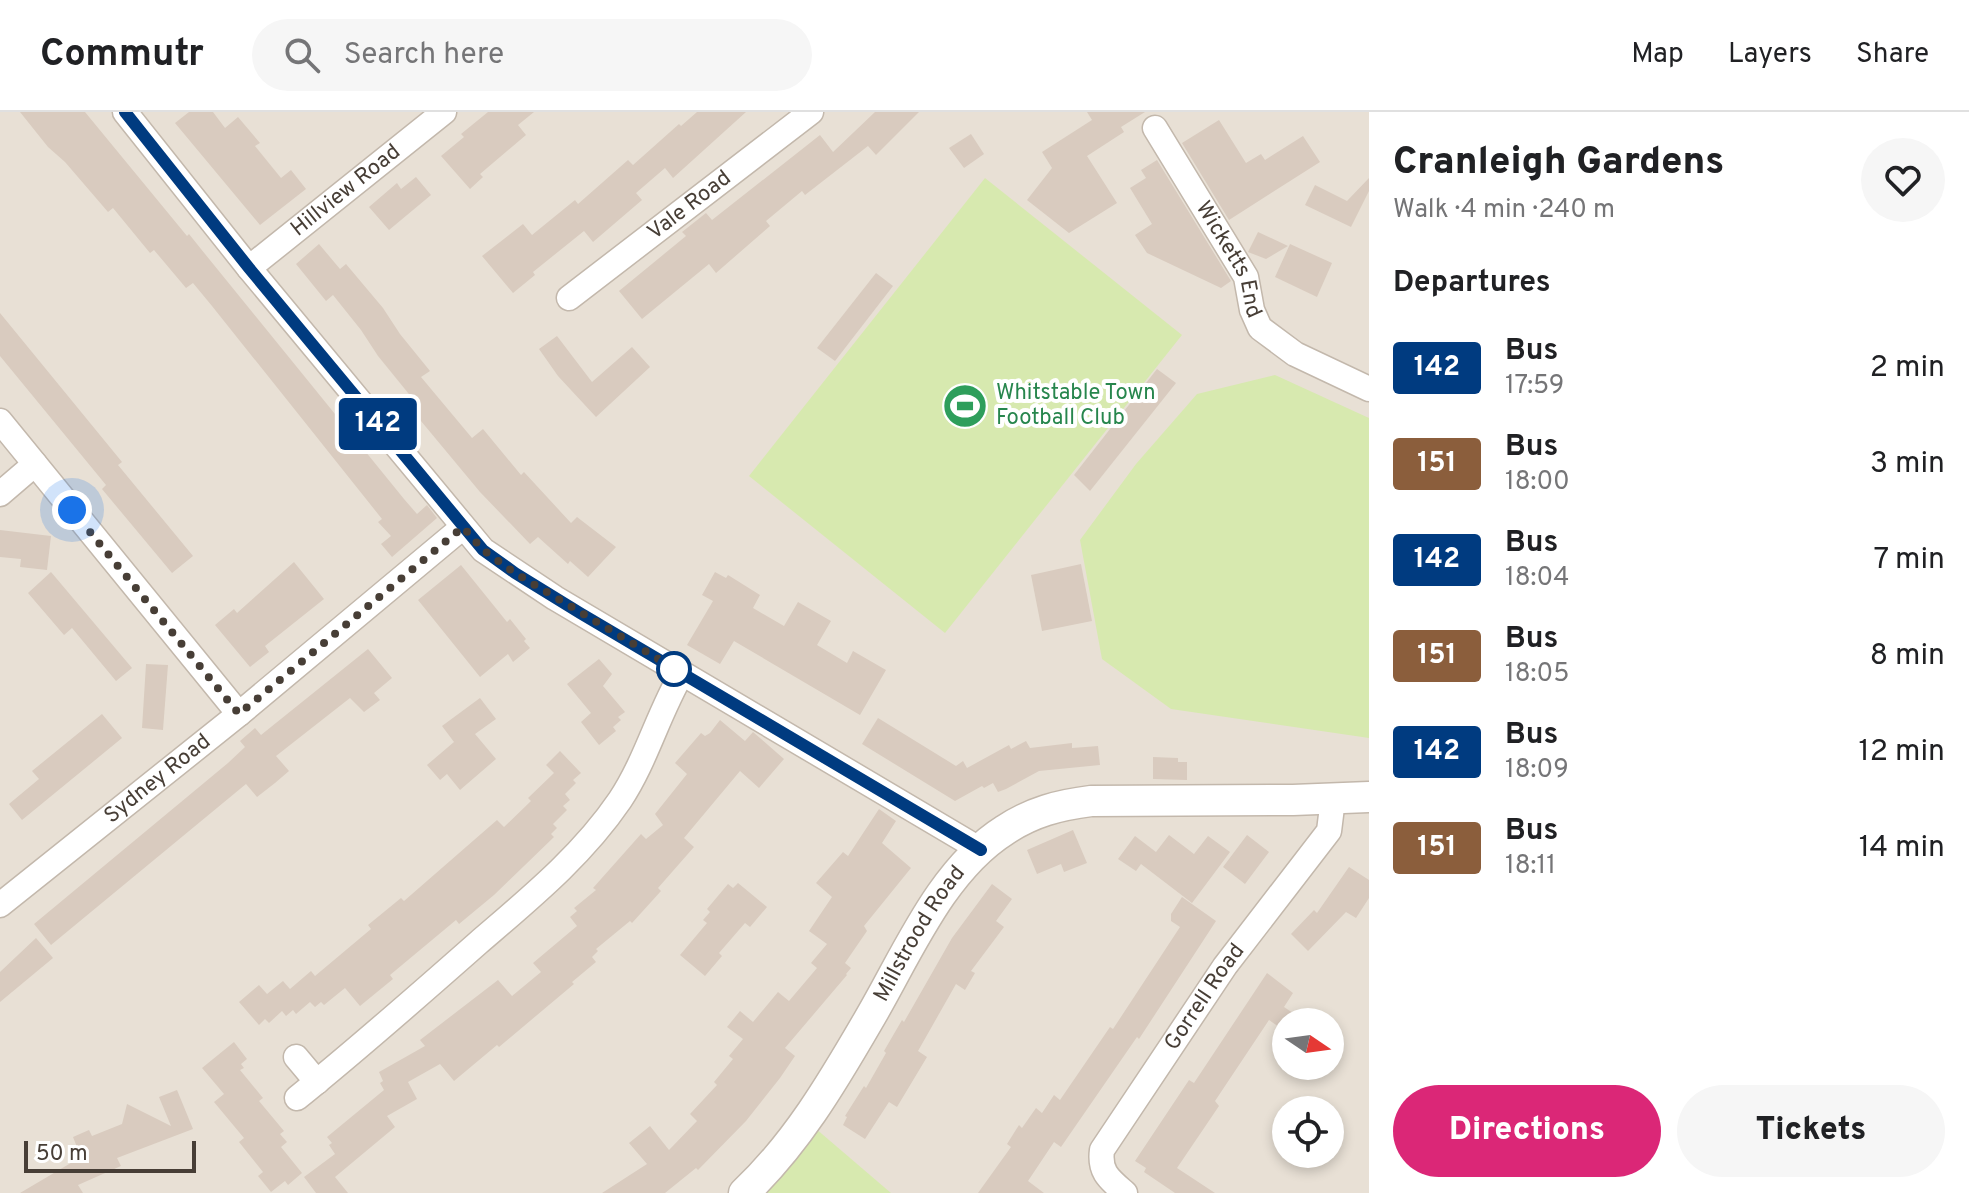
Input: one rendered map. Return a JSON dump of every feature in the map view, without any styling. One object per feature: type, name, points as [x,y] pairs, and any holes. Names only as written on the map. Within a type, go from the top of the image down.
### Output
[{"type":"street","points":[[125,112],[249,268],[483,550],[515,573],[981,850]]},
{"type":"street","name":"Hillview Road","points":[[249,268],[444,112]]},
{"type":"street","name":"Vale Road","points":[[569,298],[811,112]]},
{"type":"street","name":"Wicketts End","points":[[1155,128],[1246,277],[1252,310],[1260,328],[1295,354],[1369,389]]},
{"type":"street","points":[[0,421],[239,714]]},
{"type":"street","points":[[0,494],[35,464]]},
{"type":"street","name":"Sydney Road","points":[[0,905],[239,714],[463,527]]},
{"type":"street","points":[[297,1098],[391,1021],[557,874],[628,787],[666,701],[682,673]]},
{"type":"street","name":"Millstrood Road","points":[[744,1193],[786,1149],[814,1111],[926,917],[958,874],[1003,831],[1032,814],[1091,801],[1369,797]]},
{"type":"street","name":"Gorrell Road","points":[[1125,1193],[1104,1174],[1100,1163],[1102,1150],[1225,966],[1329,831],[1333,799]]},
{"type":"street","points":[[296,1057],[317,1082]]},
{"type":"shaded area","points":[[0,112],[1369,112],[1369,1193],[0,1193]]},
{"type":"green space","name":"Whitstable Town Football Club","points":[[985,178],[1182,335],[945,633],[749,476]]},
{"type":"green space","points":[[1275,375],[1369,418],[1369,738],[1171,709],[1102,659],[1080,540],[1136,464],[1197,394]]},
{"type":"green space","points":[[815,1128],[891,1193],[759,1193]]},
{"type":"building","points":[[20,112],[85,112],[187,236],[189,234],[417,514],[427,505],[437,518],[392,557],[381,544],[391,536],[378,522],[382,519],[193,283],[186,288],[154,250],[150,253],[113,208],[108,212]]},
{"type":"building","points":[[189,112],[213,112],[225,128],[238,117],[260,143],[255,146],[281,178],[291,170],[306,189],[260,225],[175,123]]},
{"type":"building","points":[[488,112],[534,112],[518,125],[526,135],[480,174],[483,177],[470,189],[441,156]]},
{"type":"building","points":[[697,112],[746,112],[673,178],[665,168],[636,193],[642,200],[593,242],[584,231],[533,272],[535,275],[513,293],[482,256],[523,224],[532,235],[575,200],[578,204],[628,160],[633,165]]},
{"type":"building","points":[[875,112],[919,112],[876,155],[868,146],[805,195],[802,191],[766,221],[770,226],[716,273],[709,264],[642,319],[619,291],[686,236],[682,232],[706,213],[712,220],[820,135],[833,152]]},
{"type":"building","points":[[1087,112],[1145,112],[1121,127],[1124,132],[1087,156],[1117,203],[1069,233],[1027,200],[1052,168],[1042,152],[1092,120]]},
{"type":"building","points":[[1219,120],[1246,163],[1261,154],[1265,160],[1303,136],[1320,162],[1229,220],[1182,143]]},
{"type":"building","points":[[971,134],[984,154],[964,168],[949,148]]},
{"type":"building","points":[[1157,160],[1231,281],[1221,288],[1147,253],[1135,235],[1152,224],[1130,188],[1146,178],[1141,170]]},
{"type":"building","points":[[416,177],[431,195],[389,230],[369,207],[397,183],[401,189]]},
{"type":"building","points":[[1369,178],[1369,191],[1351,227],[1305,205],[1315,185],[1347,201]]},
{"type":"building","points":[[1258,232],[1288,246],[1266,259],[1248,252]]},
{"type":"building","points":[[319,244],[340,269],[346,264],[383,308],[430,371],[421,377],[472,438],[483,429],[521,475],[524,472],[571,523],[577,517],[616,547],[588,577],[538,537],[530,544],[480,492],[411,409],[417,404],[361,330],[333,295],[326,301],[296,264]]},
{"type":"building","points":[[1290,244],[1332,263],[1317,297],[1275,277]]},
{"type":"building","points":[[876,273],[893,286],[835,361],[817,348]]},
{"type":"building","points":[[0,313],[122,462],[118,465],[193,556],[172,573],[102,489],[106,485],[0,356]]},
{"type":"building","points":[[557,336],[592,382],[632,347],[650,367],[596,417],[558,376],[539,349]]},
{"type":"building","points":[[1157,369],[1176,383],[1090,491],[1074,475]]},
{"type":"building","points":[[0,530],[51,536],[47,570],[20,567],[21,559],[0,557]]},
{"type":"building","points":[[294,562],[324,599],[265,646],[269,652],[250,667],[215,625],[234,609],[237,613]]},
{"type":"building","points":[[1081,564],[1092,621],[1042,631],[1031,575]]},
{"type":"building","points":[[461,565],[507,622],[510,619],[530,648],[513,662],[508,654],[480,677],[418,600]]},
{"type":"building","points":[[51,572],[132,668],[116,681],[72,628],[64,635],[28,593]]},
{"type":"building","points":[[715,572],[726,578],[728,575],[760,595],[753,608],[784,626],[798,602],[831,621],[817,645],[847,663],[853,651],[886,670],[860,715],[734,641],[720,664],[687,645],[713,601],[702,595]]},
{"type":"building","points":[[368,649],[392,678],[374,693],[380,700],[364,712],[350,698],[276,756],[289,771],[275,783],[257,797],[246,784],[51,945],[34,924],[228,763],[245,747],[240,741],[255,728],[261,735]]},
{"type":"building","points":[[599,659],[612,674],[603,686],[625,712],[613,727],[616,731],[599,745],[581,722],[591,713],[567,684]]},
{"type":"building","points":[[146,664],[168,665],[163,730],[142,728]]},
{"type":"building","points":[[480,698],[496,719],[475,734],[496,759],[460,790],[447,774],[440,780],[427,765],[454,742],[442,726]]},
{"type":"building","points":[[102,714],[122,738],[22,820],[9,804],[39,779],[32,771]]},
{"type":"building","points":[[878,718],[956,766],[963,761],[967,768],[1009,745],[1011,749],[1026,741],[1030,748],[1072,743],[1072,748],[1098,746],[1100,765],[1039,771],[998,792],[993,783],[955,801],[862,744]]},
{"type":"building","points":[[720,720],[745,741],[753,732],[784,759],[759,788],[740,771],[684,838],[694,847],[658,888],[661,891],[632,923],[630,921],[596,949],[598,951],[592,957],[596,962],[572,982],[574,984],[454,1081],[440,1064],[408,1082],[417,1099],[387,1116],[395,1127],[335,1177],[348,1193],[316,1193],[304,1177],[335,1154],[327,1137],[384,1090],[379,1072],[425,1046],[420,1040],[498,980],[512,996],[541,972],[533,963],[577,926],[570,917],[577,911],[574,908],[596,890],[593,888],[641,834],[646,839],[663,825],[655,814],[687,774],[675,763],[701,733],[705,736],[710,733]]},
{"type":"building","points":[[560,751],[581,773],[565,794],[570,800],[563,806],[567,810],[553,824],[557,828],[551,834],[554,837],[494,895],[459,924],[456,920],[390,975],[393,979],[360,1006],[345,988],[324,1005],[321,1002],[315,1007],[310,1002],[296,1014],[293,1010],[286,1016],[282,1011],[269,1023],[265,1019],[259,1025],[239,1002],[259,985],[267,994],[283,981],[290,989],[311,971],[315,976],[371,929],[368,925],[401,898],[404,901],[497,820],[504,827],[554,773],[546,765]]},
{"type":"building","points":[[1153,757],[1178,758],[1178,762],[1187,762],[1187,780],[1153,779]]},
{"type":"building","points":[[879,809],[896,821],[882,843],[911,868],[864,926],[867,931],[845,963],[851,968],[847,975],[785,1048],[795,1056],[780,1078],[746,1121],[698,1170],[696,1168],[665,1193],[602,1193],[647,1164],[629,1143],[650,1126],[669,1150],[697,1121],[690,1114],[717,1085],[714,1082],[733,1059],[729,1056],[743,1039],[727,1027],[740,1011],[753,1022],[778,992],[789,1001],[817,968],[811,963],[827,944],[809,931],[832,897],[816,883],[843,852],[848,856]]},
{"type":"building","points":[[1073,830],[1087,863],[1064,872],[1061,864],[1037,874],[1027,850]]},
{"type":"building","points":[[1169,835],[1194,854],[1208,836],[1230,852],[1192,903],[1141,864],[1136,871],[1118,859],[1135,836],[1156,852]]},
{"type":"building","points":[[1247,835],[1269,852],[1245,884],[1223,867]]},
{"type":"building","points":[[1349,867],[1369,880],[1369,898],[1356,918],[1346,912],[1308,951],[1291,934],[1314,910],[1317,913]]},
{"type":"building","points":[[738,883],[767,907],[750,927],[745,923],[719,953],[722,956],[705,976],[680,955],[707,923],[703,920],[710,912],[707,909],[728,884],[733,888]]},
{"type":"building","points":[[992,884],[1012,899],[996,921],[1004,927],[971,971],[975,973],[965,990],[956,984],[918,1051],[927,1057],[897,1107],[889,1102],[865,1139],[843,1125],[845,1116],[864,1086],[866,1088],[886,1053],[884,1051],[952,938]]},
{"type":"building","points":[[1182,897],[1216,921],[1139,1039],[1137,1037],[1061,1147],[1054,1142],[1028,1181],[1044,1193],[978,1193],[1011,1147],[1007,1144],[1019,1125],[1022,1128],[1036,1108],[1042,1113],[1054,1095],[1060,1100],[1110,1027],[1113,1029],[1180,927],[1171,921],[1171,914]]},
{"type":"building","points":[[36,938],[53,958],[0,1002],[0,972]]},
{"type":"building","points":[[1267,973],[1293,993],[1286,1008],[1272,1008],[1272,1022],[1269,1020],[1215,1101],[1219,1106],[1177,1168],[1215,1193],[1175,1193],[1144,1172],[1146,1168],[1135,1161],[1189,1080],[1194,1083]]},
{"type":"building","points":[[234,1042],[247,1059],[240,1070],[263,1098],[259,1101],[284,1131],[280,1134],[287,1142],[281,1147],[302,1173],[288,1185],[285,1181],[271,1192],[258,1176],[263,1172],[239,1142],[244,1138],[214,1102],[224,1094],[202,1068]]},
{"type":"building","points":[[177,1090],[193,1129],[117,1158],[121,1166],[78,1185],[83,1193],[20,1193],[81,1157],[73,1137],[89,1130],[92,1136],[122,1124],[127,1104],[171,1126],[159,1097]]},
{"type":"bus line","name":"142","points":[[125,112],[249,268],[483,550],[580,613],[981,850]]},
{"type":"place","name":"Whitstable Town Football Club","points":[[965,406]]},
{"type":"route","points":[[72,510],[239,714],[463,527],[483,550],[515,573],[682,673],[674,669]]}]
